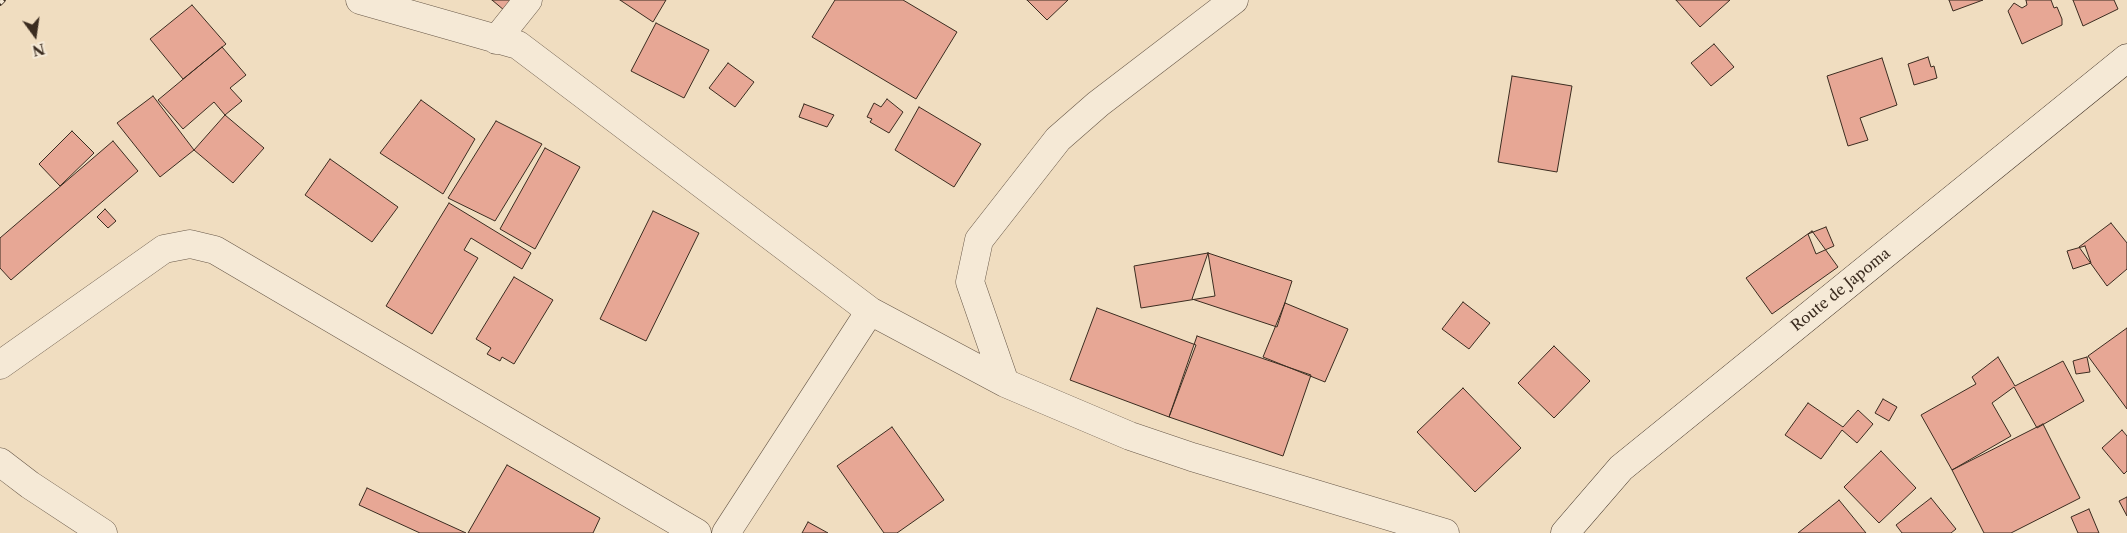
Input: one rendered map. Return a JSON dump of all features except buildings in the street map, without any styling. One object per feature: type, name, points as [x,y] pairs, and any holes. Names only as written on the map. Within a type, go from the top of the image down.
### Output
[{"type":"street","points":[[360,0],[518,45],[870,312],[1005,383],[1148,442],[1445,533]]},
{"type":"street","points":[[496,40],[528,0]]},
{"type":"street","points":[[1005,383],[970,282],[979,240],[1058,139],[1098,104],[1234,0]]},
{"type":"street","name":"Route de Japoma","points":[[1565,533],[1621,468],[2127,58]]},
{"type":"street","points":[[0,365],[164,250],[190,244],[215,250],[697,533]]},
{"type":"street","points":[[726,533],[870,312]]},
{"type":"street","points":[[0,462],[30,485],[103,533]]},
{"type":"railway","points":[[0,3],[3,0]]}]
